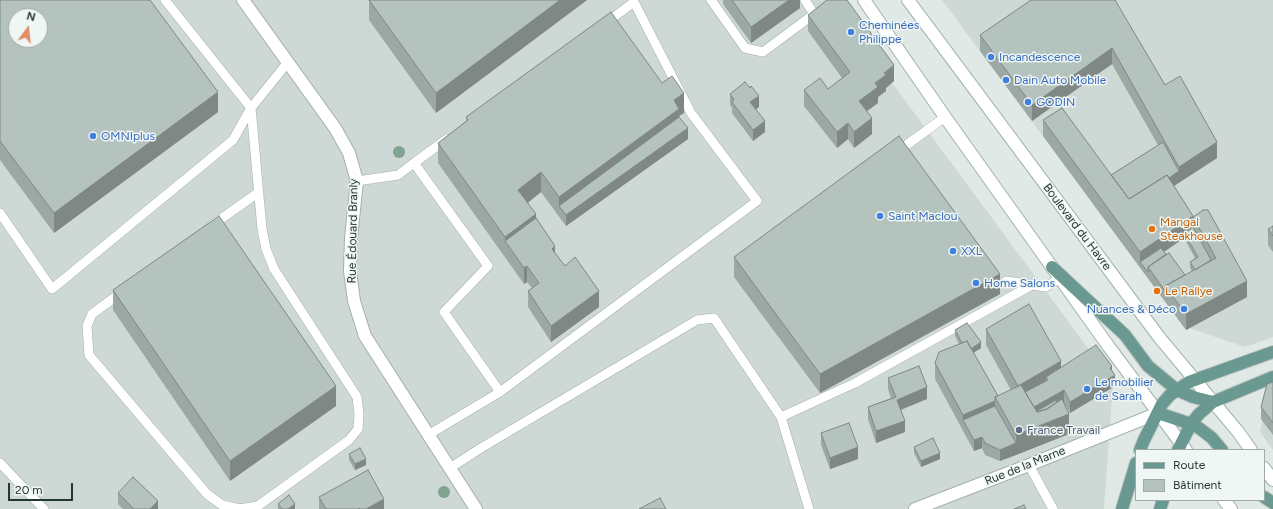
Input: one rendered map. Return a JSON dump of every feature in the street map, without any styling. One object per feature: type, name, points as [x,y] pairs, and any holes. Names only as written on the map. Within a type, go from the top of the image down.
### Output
[{"type":"main road","name":"Rue Édouard Branly","points":[[242,0],[335,128],[349,153],[356,181],[350,271],[354,301],[365,336],[476,509]]},
{"type":"main road","points":[[864,0],[1111,351],[1158,413],[1182,448]]},
{"type":"main road","name":"Boulevard du Havre","points":[[908,0],[1159,337],[1250,449]]},
{"type":"main road","points":[[1052,266],[1125,335],[1148,366],[1177,390],[1193,397],[1213,402]]},
{"type":"main road","points":[[1140,449],[1158,413],[1170,395],[1189,382],[1273,352]]},
{"type":"main road","points":[[1182,448],[1190,424],[1213,402],[1273,376]]},
{"type":"main road","points":[[1158,413],[1190,424],[1212,438],[1221,449]]},
{"type":"main road","name":"Rue de la Marne","points":[[915,509],[1158,413]]},
{"type":"main road","points":[[1122,509],[1135,466]]},
{"type":"main road","points":[[1265,469],[1273,480]]},
{"type":"main road","points":[[1225,501],[1231,509]]},
{"type":"lane","points":[[130,286],[92,314],[87,326],[89,355],[207,494],[222,505],[239,509],[258,506],[349,440],[358,429],[360,414],[357,397],[274,269],[266,249],[262,229],[251,108],[165,0]]},
{"type":"lane","points":[[711,0],[745,48],[763,52],[814,14],[804,0]]},
{"type":"lane","points":[[428,435],[500,392],[757,201],[691,113],[634,2],[596,30]]},
{"type":"lane","points":[[0,213],[52,288],[233,140],[251,108],[288,62]]},
{"type":"lane","points":[[908,144],[945,117]]},
{"type":"lane","points":[[356,181],[398,175],[452,136]]},
{"type":"lane","points":[[414,163],[488,266],[444,312],[500,392]]},
{"type":"lane","points":[[201,234],[259,192]]},
{"type":"lane","points":[[1006,281],[1046,287],[1060,278]]},
{"type":"lane","points":[[781,417],[855,383],[1032,285]]},
{"type":"lane","points":[[450,468],[481,448],[697,320],[714,318],[781,417],[809,509]]},
{"type":"lane","points":[[0,462],[44,509]]},
{"type":"lane","points":[[1029,465],[1053,509]]},
{"type":"shaded area","points":[[0,0],[831,0],[1113,382],[1104,509],[0,509]]},
{"type":"shaded area","points":[[942,0],[1273,0],[1273,337],[1245,347],[1183,326]]},
{"type":"shaded area","points":[[1273,393],[1273,450],[1260,432],[1267,396]]},
{"type":"building","name":"OMNIplus","points":[[0,0],[150,0],[218,92],[54,213],[0,141]]},
{"type":"building","points":[[369,0],[560,0],[436,93]]},
{"type":"building","points":[[732,0],[789,0],[751,27]]},
{"type":"building","points":[[827,0],[847,0],[894,65],[884,73],[886,75],[875,83],[878,87],[859,101],[872,118],[854,132],[848,123],[837,132],[804,90],[820,78],[828,89],[850,72],[808,15]]},
{"type":"building","points":[[1031,0],[1115,0],[1165,85],[1180,76],[1217,142],[1179,167],[1112,48],[1032,105],[980,35]]},
{"type":"building","points":[[611,12],[662,83],[672,76],[684,93],[674,100],[679,109],[559,197],[541,172],[518,190],[536,214],[505,237],[438,143],[468,120],[466,117]]},
{"type":"building","points":[[745,82],[750,88],[751,86],[759,96],[750,102],[765,121],[753,130],[732,102],[734,100],[730,94]]},
{"type":"building","points":[[1062,108],[1129,199],[1167,175],[1193,216],[1140,252],[1043,120]]},
{"type":"building","points":[[679,117],[688,128],[566,215],[559,206]]},
{"type":"building","name":"Saint Maclou","points":[[899,136],[1000,274],[820,374],[734,257]]},
{"type":"building","points":[[1163,142],[1179,171],[1169,178],[1167,175],[1129,199],[1111,175]]},
{"type":"building","points":[[1203,210],[1208,210],[1247,281],[1186,314],[1165,286],[1216,258],[1193,217]]},
{"type":"building","points":[[219,216],[336,386],[230,461],[113,290]]},
{"type":"building","points":[[536,218],[555,246],[552,249],[565,266],[575,257],[599,291],[551,326],[528,291],[539,283],[527,266],[524,268],[505,241]]},
{"type":"building","points":[[1273,226],[1273,236],[1268,229]]},
{"type":"building","points":[[1193,227],[1211,260],[1195,270],[1190,262],[1198,257],[1184,233]]},
{"type":"building","points":[[1161,248],[1166,254],[1148,267],[1148,272],[1140,262]]},
{"type":"building","points":[[1169,253],[1185,275],[1165,286],[1165,291],[1148,267]]},
{"type":"building","points":[[1029,304],[1061,361],[1018,386],[986,329]]},
{"type":"building","points":[[967,323],[981,342],[971,349],[967,341],[962,343],[955,330]]},
{"type":"building","points":[[967,341],[998,396],[995,397],[995,401],[963,415],[935,363],[939,352]]},
{"type":"building","points":[[1096,345],[1112,366],[1110,368],[1115,375],[1070,402],[1064,390],[1034,407],[1025,392],[1048,380],[1046,377]]},
{"type":"building","points":[[919,366],[927,387],[897,400],[905,421],[876,431],[868,407],[896,397],[888,378]]},
{"type":"building","points":[[1273,382],[1273,423],[1261,407],[1267,384]]},
{"type":"building","points":[[1021,385],[1037,412],[1047,409],[1062,399],[1069,414],[1016,435],[995,397]]},
{"type":"building","points":[[1056,400],[1057,402],[1047,409],[1037,412],[1037,411]]},
{"type":"building","points":[[995,406],[1016,443],[1000,450],[985,443],[982,437],[974,440],[963,420]]},
{"type":"building","points":[[849,423],[858,447],[830,458],[821,433]]},
{"type":"building","points":[[933,438],[940,453],[921,461],[914,447]]},
{"type":"building","points":[[360,448],[366,459],[355,464],[349,454]]},
{"type":"building","points":[[368,470],[384,499],[366,509],[326,509],[319,497]]},
{"type":"building","points":[[133,477],[158,501],[150,509],[134,509],[118,493]]},
{"type":"building","points":[[289,495],[295,504],[288,509],[282,509],[278,504]]},
{"type":"building","points":[[660,498],[666,509],[639,509]]},
{"type":"building","points":[[1024,505],[1026,509],[1014,509]]},
{"type":"place","name":"Cheminées Philippe","points":[[851,32]]},
{"type":"place","name":"Incandescence","points":[[991,57]]},
{"type":"place","name":"Dain Auto Mobile","points":[[1006,80]]},
{"type":"place","name":"GODIN","points":[[1028,102]]},
{"type":"place","name":"OMNIplus","points":[[93,136]]},
{"type":"place","name":"Saint Maclou","points":[[880,216]]},
{"type":"place","name":"Mangal Steakhouse","points":[[1152,229]]},
{"type":"place","name":"XXL","points":[[953,251]]},
{"type":"place","name":"Home Salons","points":[[976,283]]},
{"type":"place","name":"Le Rallye","points":[[1157,291]]},
{"type":"place","name":"Nuances & Déco","points":[[1184,309]]},
{"type":"place","name":"Le mobilier de Sarah","points":[[1087,389]]},
{"type":"place","name":"France Travail","points":[[1019,430]]}]
